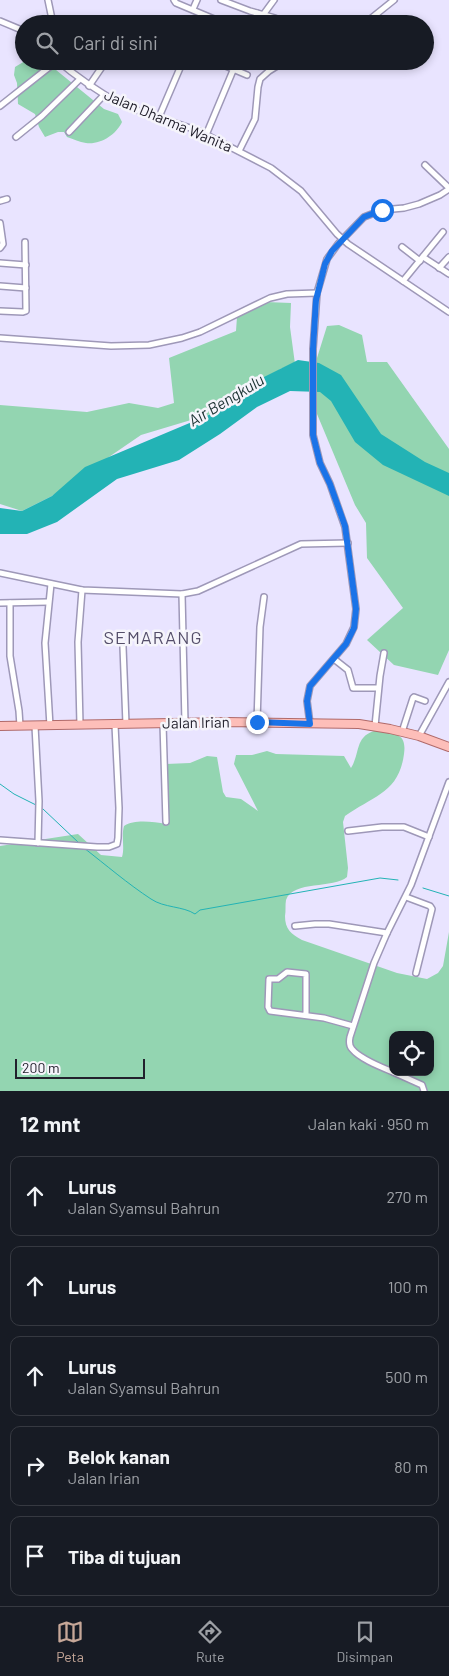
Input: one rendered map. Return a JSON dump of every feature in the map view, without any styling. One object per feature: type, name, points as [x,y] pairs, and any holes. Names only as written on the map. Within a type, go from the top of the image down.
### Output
[{"type":"main road","name":"Jalan Irian","points":[[0,726],[257,722],[375,726],[419,736],[449,747]]},
{"type":"street","points":[[48,0],[51,15]]},
{"type":"street","points":[[174,0],[205,15]]},
{"type":"street","points":[[193,10],[197,0]]},
{"type":"street","points":[[221,0],[264,15]]},
{"type":"street","points":[[260,14],[274,0]]},
{"type":"street","points":[[375,15],[394,0]]},
{"type":"street","points":[[0,21],[15,27]]},
{"type":"street","points":[[0,106],[46,70]]},
{"type":"street","name":"Jalan Dharma Wanita","points":[[68,70],[104,96],[122,105],[206,135],[240,150],[271,168],[301,191],[337,234],[353,248],[449,312]]},
{"type":"street","points":[[89,86],[100,70]]},
{"type":"street","points":[[158,117],[179,70]]},
{"type":"street","points":[[206,135],[234,70],[247,75]]},
{"type":"street","points":[[240,150],[255,121],[260,79],[271,70]]},
{"type":"street","points":[[16,137],[42,116],[80,80]]},
{"type":"street","points":[[69,132],[104,96]]},
{"type":"street","points":[[310,724],[307,701],[308,690],[312,682],[346,644],[351,634],[356,609],[348,543],[340,510],[316,452],[313,424],[312,358],[317,294],[327,259],[359,221],[369,213],[419,204],[440,195],[449,188],[426,165]]},
{"type":"street","points":[[0,201],[7,199]]},
{"type":"street","points":[[0,224],[3,244],[0,248]]},
{"type":"street","points":[[403,281],[443,232]]},
{"type":"street","points":[[0,310],[26,311],[25,242]]},
{"type":"street","points":[[402,247],[449,274]]},
{"type":"street","points":[[439,268],[449,257]]},
{"type":"street","points":[[0,263],[26,265]]},
{"type":"street","points":[[0,286],[26,288]]},
{"type":"street","points":[[0,338],[111,346],[148,344],[182,338],[200,332],[270,298],[286,294],[317,294]]},
{"type":"street","points":[[0,573],[82,590],[182,594],[213,584],[296,546],[307,543],[348,543]]},
{"type":"street","points":[[50,726],[45,643],[51,584]]},
{"type":"street","points":[[80,725],[78,642],[82,590]]},
{"type":"street","points":[[182,594],[186,723]]},
{"type":"street","points":[[257,722],[260,627],[264,598]]},
{"type":"street","points":[[0,603],[48,602]]},
{"type":"street","points":[[10,603],[10,656],[20,726]]},
{"type":"street","points":[[122,647],[126,724]]},
{"type":"street","points":[[375,726],[378,688],[384,653]]},
{"type":"street","points":[[334,659],[348,670],[353,688],[378,688]]},
{"type":"street","points":[[419,736],[446,693],[449,682]]},
{"type":"street","points":[[402,732],[413,698],[424,701]]},
{"type":"street","points":[[163,724],[166,822]]},
{"type":"street","points":[[0,840],[83,847],[109,847],[115,845],[118,841],[119,808],[116,725]]},
{"type":"street","points":[[35,726],[39,801],[38,843]]},
{"type":"street","points":[[389,1070],[360,1056],[351,1048],[349,1039],[386,933],[406,896],[449,782]]},
{"type":"street","points":[[348,831],[382,827],[404,827],[429,837]]},
{"type":"street","points":[[406,896],[430,906],[432,909],[416,973]]},
{"type":"street","points":[[295,926],[329,924],[386,933]]},
{"type":"street","points":[[306,1015],[306,974],[286,972],[278,979],[269,979],[269,1010],[324,1018],[354,1026]]},
{"type":"street","points":[[403,1076],[420,1083],[424,1091]]},
{"type":"shaded area","points":[[15,67],[15,70],[56,70],[104,109],[118,114],[122,122],[112,135],[97,142],[83,143],[67,137],[64,132],[58,132],[45,137],[39,127],[35,114],[18,104],[17,83],[14,75]]},
{"type":"shaded area","points":[[266,302],[291,303],[290,327],[295,364],[280,369],[268,384],[244,387],[211,414],[141,435],[52,496],[22,511],[0,504],[0,405],[87,412],[129,403],[158,408],[174,403],[169,358],[236,331],[237,317]]},
{"type":"shaded area","points":[[339,325],[362,335],[367,362],[387,362],[449,449],[449,650],[438,675],[394,665],[367,640],[403,608],[367,558],[366,523],[355,505],[317,414],[317,358],[327,326]]},
{"type":"shaded area","points":[[298,360],[319,363],[341,375],[381,434],[425,462],[449,473],[449,496],[383,465],[355,442],[331,401],[320,392],[290,391],[257,407],[220,434],[179,460],[117,479],[57,522],[27,534],[0,534],[0,508],[22,511],[52,496],[85,467],[211,414],[244,387]]},
{"type":"shaded area","points":[[377,730],[402,738],[404,754],[397,777],[391,785],[375,798],[345,816],[343,822],[348,868],[347,877],[333,883],[305,887],[290,894],[286,900],[286,924],[292,933],[302,940],[397,973],[427,979],[438,973],[443,966],[449,932],[449,1091],[0,1091],[0,846],[78,834],[101,855],[122,857],[124,826],[139,822],[169,823],[166,764],[190,763],[207,756],[217,757],[223,792],[226,797],[241,799],[258,811],[234,764],[236,755],[252,755],[267,751],[276,754],[344,756],[351,768],[361,740]]},
{"type":"waterway","points":[[0,784],[14,794],[38,806]]},
{"type":"waterway","points":[[43,809],[79,843]]},
{"type":"waterway","points":[[84,848],[125,881],[156,902],[195,914],[200,910],[380,878],[398,880]]},
{"type":"waterway","points":[[423,888],[449,896]]},
{"type":"district","name":"SEMARANG","points":[[153,638]]},
{"type":"route","points":[[257,722],[310,724],[307,701],[310,686],[341,652],[354,628],[356,609],[345,526],[314,444],[312,358],[314,323],[317,294],[327,259],[338,244],[364,217],[369,213],[382,210]]},
{"type":"water label","name":"Air Bengkulu","points":[[226,400]]}]
